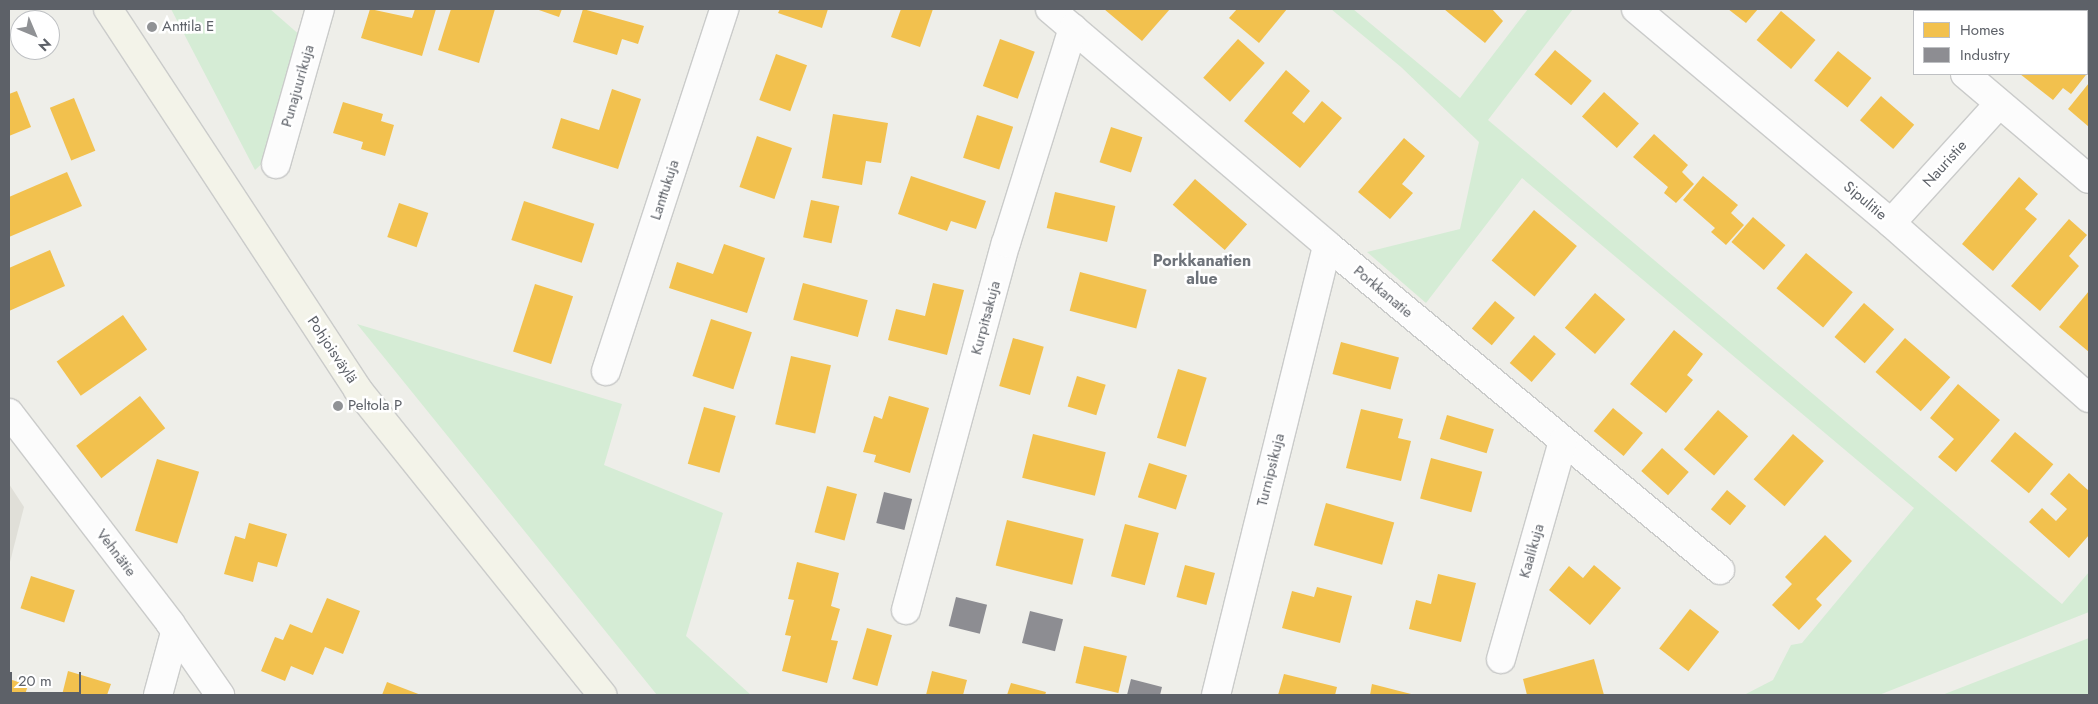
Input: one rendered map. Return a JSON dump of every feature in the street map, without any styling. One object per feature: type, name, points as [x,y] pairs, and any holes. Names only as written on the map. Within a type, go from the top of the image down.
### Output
[{"type":"main road","name":"Pohjoisväylä","points":[[108,9],[358,390],[602,695]]},
{"type":"street","name":"Punajuurikuja","points":[[276,164],[320,9]]},
{"type":"street","name":"Lanttukuja","points":[[606,371],[724,9]]},
{"type":"street","name":"Porkkanatie","points":[[1050,9],[1326,245],[1720,570]]},
{"type":"street","name":"Sipulitie","points":[[1636,9],[1891,223],[2089,398]]},
{"type":"street","name":"Kurpitsakuja","points":[[906,610],[1006,243],[1073,28]]},
{"type":"street","points":[[1966,75],[2089,179]]},
{"type":"street","name":"Nauristie","points":[[1891,223],[1999,104]]},
{"type":"street","name":"Turnipsikuja","points":[[1216,695],[1326,245]]},
{"type":"street","name":"Vehnätie","points":[[9,413],[220,695]]},
{"type":"street","name":"Kaalikuja","points":[[1501,659],[1563,442]]},
{"type":"street","points":[[158,695],[175,633]]},
{"type":"shaded area","points":[[9,484],[24,507],[9,566]]},
{"type":"green space","points":[[171,9],[270,9],[302,37],[267,159],[255,170]]},
{"type":"green space","points":[[1331,9],[1353,9],[1460,98],[1528,9],[1573,9],[1488,120],[2062,604],[2089,572],[2089,612],[1879,695],[1744,695],[1773,680],[1791,645],[1802,643],[1914,508],[1522,178],[1426,303],[1367,252],[1460,229],[1479,142],[1401,67]]},
{"type":"green space","points":[[357,324],[622,404],[604,465],[723,513],[686,636],[751,695],[657,695]]},
{"type":"green space","points":[[2089,638],[2089,695],[1942,695]]},
{"type":"building: Homes","points":[[370,9],[412,18],[415,9],[436,9],[422,56],[361,38]]},
{"type":"building: Homes","points":[[451,9],[495,9],[479,63],[438,50]]},
{"type":"building: Homes","points":[[536,9],[562,9],[559,17]]},
{"type":"building: Homes","points":[[583,9],[644,26],[638,44],[622,39],[617,55],[573,42]]},
{"type":"building: Homes","points":[[780,9],[828,9],[822,28],[778,13]]},
{"type":"building: Homes","points":[[901,9],[933,9],[920,47],[891,37]]},
{"type":"building: Homes","points":[[1104,9],[1170,9],[1142,41]]},
{"type":"building: Homes","points":[[1237,9],[1287,9],[1259,43],[1229,18]]},
{"type":"building: Homes","points":[[1444,9],[1492,9],[1503,21],[1485,43]]},
{"type":"building: Homes","points":[[1728,9],[1758,9],[1746,23]]},
{"type":"building: Homes","points":[[2056,9],[2057,10],[1984,10]]},
{"type":"building: Homes","points":[[1781,11],[1815,40],[1791,69],[1757,40]]},
{"type":"building: Homes","points":[[1000,39],[1035,52],[1018,99],[983,86]]},
{"type":"building: Homes","points":[[1238,39],[1265,63],[1230,102],[1203,78]]},
{"type":"building: Homes","points":[[1555,50],[1592,81],[1571,105],[1534,75]]},
{"type":"building: Homes","points":[[1838,51],[1871,78],[1848,108],[1814,81]]},
{"type":"building: Homes","points":[[776,54],[807,65],[790,111],[759,100]]},
{"type":"building: Homes","points":[[1286,70],[1310,91],[1292,113],[1304,123],[1322,101],[1342,118],[1300,168],[1244,121]]},
{"type":"building: Homes","points":[[2021,75],[2086,75],[2071,94],[2063,88],[2053,100]]},
{"type":"building: Homes","points":[[2089,83],[2089,127],[2068,109]]},
{"type":"building: Homes","points":[[612,89],[641,99],[618,169],[552,148],[561,118],[599,130]]},
{"type":"building: Homes","points":[[17,91],[31,127],[9,136],[9,94]]},
{"type":"building: Homes","points":[[1604,92],[1639,123],[1617,148],[1582,117]]},
{"type":"building: Homes","points":[[1881,96],[1914,125],[1893,149],[1860,120]]},
{"type":"building: Homes","points":[[74,98],[95,151],[71,161],[50,108]]},
{"type":"building: Homes","points":[[343,102],[383,114],[381,121],[394,125],[385,156],[361,149],[363,142],[333,133]]},
{"type":"building: Homes","points":[[833,114],[888,123],[881,163],[866,161],[862,185],[822,178]]},
{"type":"building: Homes","points":[[977,115],[1013,127],[999,170],[963,158]]},
{"type":"building: Homes","points":[[1111,127],[1142,137],[1131,172],[1100,162]]},
{"type":"building: Homes","points":[[1654,134],[1688,165],[1682,172],[1694,184],[1676,203],[1664,193],[1668,187],[1633,157]]},
{"type":"building: Homes","points":[[757,136],[792,148],[774,199],[739,187]]},
{"type":"building: Homes","points":[[1404,138],[1425,156],[1402,184],[1413,193],[1390,219],[1358,192]]},
{"type":"building: Homes","points":[[67,172],[82,206],[9,237],[9,197]]},
{"type":"building: Homes","points":[[911,176],[986,201],[976,229],[951,221],[947,231],[898,214]]},
{"type":"building: Homes","points":[[1703,176],[1738,205],[1731,213],[1744,225],[1726,245],[1711,232],[1715,228],[1683,200]]},
{"type":"building: Homes","points":[[2019,177],[2038,194],[2025,209],[2037,219],[1993,271],[1962,244]]},
{"type":"building: Homes","points":[[1195,179],[1247,224],[1225,250],[1173,205]]},
{"type":"building: Homes","points":[[1055,192],[1115,206],[1107,242],[1047,228]]},
{"type":"building: Homes","points":[[811,200],[839,206],[831,243],[803,237]]},
{"type":"building: Homes","points":[[524,201],[594,224],[582,263],[511,240]]},
{"type":"building: Homes","points":[[399,203],[428,213],[417,247],[387,237]]},
{"type":"building: Homes","points":[[1534,210],[1577,246],[1534,297],[1492,261]]},
{"type":"building: Homes","points":[[1753,217],[1785,245],[1764,270],[1731,242]]},
{"type":"building: Homes","points":[[2069,219],[2087,235],[2069,256],[2079,266],[2040,311],[2011,286]]},
{"type":"building: Homes","points":[[724,244],[765,258],[747,313],[669,288],[677,262],[713,274]]},
{"type":"building: Homes","points":[[50,250],[65,286],[9,311],[9,268]]},
{"type":"building: Homes","points":[[1806,253],[1853,292],[1823,327],[1776,288]]},
{"type":"building: Homes","points":[[1080,272],[1147,290],[1136,328],[1070,311]]},
{"type":"building: Homes","points":[[803,283],[868,300],[858,337],[793,320]]},
{"type":"building: Homes","points":[[933,283],[964,290],[947,355],[888,340],[896,309],[925,316]]},
{"type":"building: Homes","points":[[535,284],[573,296],[551,364],[513,352]]},
{"type":"building: Homes","points":[[2089,291],[2089,352],[2059,327]]},
{"type":"building: Homes","points":[[1595,293],[1625,319],[1595,354],[1565,328]]},
{"type":"building: Homes","points":[[1495,301],[1515,318],[1492,345],[1472,329]]},
{"type":"building: Homes","points":[[1864,303],[1894,329],[1865,363],[1834,337]]},
{"type":"building: Homes","points":[[123,315],[147,349],[81,396],[57,361]]},
{"type":"building: Homes","points":[[711,319],[752,332],[733,389],[692,376]]},
{"type":"building: Homes","points":[[1674,330],[1703,354],[1687,375],[1693,380],[1666,413],[1630,384]]},
{"type":"building: Homes","points":[[1534,335],[1556,354],[1532,382],[1510,363]]},
{"type":"building: Homes","points":[[1013,338],[1044,347],[1030,395],[999,386]]},
{"type":"building: Homes","points":[[1905,338],[1950,377],[1921,411],[1875,372]]},
{"type":"building: Homes","points":[[1341,342],[1399,358],[1390,389],[1332,374]]},
{"type":"building: Homes","points":[[791,356],[831,365],[815,433],[775,424]]},
{"type":"building: Homes","points":[[1178,369],[1207,378],[1186,447],[1157,438]]},
{"type":"building: Homes","points":[[1077,376],[1106,385],[1096,415],[1068,407]]},
{"type":"building: Homes","points":[[1958,384],[2000,420],[1956,472],[1938,457],[1954,439],[1930,418]]},
{"type":"building: Homes","points":[[140,396],[165,428],[101,478],[76,446]]},
{"type":"building: Homes","points":[[889,396],[929,408],[910,473],[874,462],[876,455],[863,452],[874,416],[882,419]]},
{"type":"building: Homes","points":[[704,407],[736,416],[719,473],[688,464]]},
{"type":"building: Homes","points":[[1613,408],[1643,433],[1624,456],[1594,431]]},
{"type":"building: Homes","points":[[1361,409],[1403,419],[1398,438],[1411,441],[1401,481],[1346,468]]},
{"type":"building: Homes","points":[[1718,410],[1748,436],[1714,475],[1684,449]]},
{"type":"building: Homes","points":[[1447,415],[1494,429],[1487,453],[1440,439]]},
{"type":"building: Homes","points":[[2015,432],[2053,464],[2029,493],[1991,461]]},
{"type":"building: Homes","points":[[1033,434],[1106,452],[1095,496],[1022,478]]},
{"type":"building: Homes","points":[[1793,434],[1824,461],[1785,506],[1754,479]]},
{"type":"building: Homes","points":[[1662,448],[1689,472],[1668,495],[1641,471]]},
{"type":"building: Homes","points":[[1431,458],[1482,472],[1471,512],[1420,499]]},
{"type":"building: Homes","points":[[157,459],[199,472],[177,544],[135,531]]},
{"type":"building: Homes","points":[[1149,463],[1187,475],[1176,510],[1138,497]]},
{"type":"building: Homes","points":[[2069,473],[2089,491],[2089,535],[2069,558],[2029,522],[2042,508],[2056,521],[2067,509],[2050,494]]},
{"type":"building: Homes","points":[[827,486],[857,494],[845,540],[815,532]]},
{"type":"building: Homes","points":[[1727,490],[1746,506],[1730,525],[1711,509]]},
{"type":"building: Homes","points":[[1326,503],[1394,523],[1382,565],[1314,545]]},
{"type":"building: Homes","points":[[1007,520],[1084,539],[1072,585],[996,566]]},
{"type":"building: Homes","points":[[249,523],[287,534],[277,567],[258,562],[253,582],[224,574],[235,536],[245,539]]},
{"type":"building: Homes","points":[[1125,524],[1159,533],[1145,585],[1111,576]]},
{"type":"building: Homes","points":[[1825,535],[1852,561],[1816,599],[1822,605],[1799,630],[1772,605],[1792,584],[1785,577]]},
{"type":"building: Homes","points":[[797,562],[839,573],[831,606],[840,609],[831,640],[838,641],[827,683],[782,671],[791,636],[785,635],[794,600],[788,599]]},
{"type":"building: Homes","points":[[1185,565],[1215,573],[1206,605],[1176,597]]},
{"type":"building: Homes","points":[[1594,565],[1621,588],[1590,625],[1549,590],[1569,566],[1583,578]]},
{"type":"building: Homes","points":[[1438,574],[1476,583],[1461,642],[1409,629],[1416,600],[1431,604]]},
{"type":"building: Homes","points":[[31,576],[75,590],[64,623],[20,608]]},
{"type":"building: Homes","points":[[1317,587],[1352,596],[1340,643],[1282,628],[1292,591],[1314,597]]},
{"type":"building: Homes","points":[[327,598],[360,611],[343,654],[325,647],[313,675],[291,666],[285,681],[261,671],[275,637],[283,640],[290,624],[312,633]]},
{"type":"building: Homes","points":[[1690,609],[1719,632],[1688,671],[1659,648]]},
{"type":"building: Homes","points":[[867,628],[892,635],[877,686],[852,679]]},
{"type":"building: Homes","points":[[1084,646],[1127,656],[1118,693],[1075,683]]},
{"type":"building: Homes","points":[[1594,659],[1604,695],[1527,695],[1523,679]]},
{"type":"building: Homes","points":[[68,671],[111,684],[107,695],[62,695]]},
{"type":"building: Homes","points":[[932,671],[967,680],[963,695],[926,695]]},
{"type":"building: Homes","points":[[1284,674],[1337,687],[1335,695],[1278,695]]},
{"type":"building: Homes","points":[[9,679],[28,685],[25,695],[9,695]]},
{"type":"building: Homes","points":[[387,682],[421,695],[382,695]]},
{"type":"building: Homes","points":[[1011,683],[1046,692],[1045,695],[1007,695]]},
{"type":"building: Homes","points":[[1372,684],[1415,695],[1370,695]]},
{"type":"building: Industry","points":[[884,492],[912,499],[904,530],[876,523]]},
{"type":"building: Industry","points":[[956,597],[987,605],[980,634],[949,626]]},
{"type":"building: Industry","points":[[1030,611],[1063,619],[1055,651],[1022,643]]},
{"type":"building: Industry","points":[[1131,679],[1162,687],[1160,695],[1127,695]]},
{"type":"place","name":"Anttila E","points":[[152,27]]},
{"type":"place","name":"Peltola P","points":[[338,406]]},
{"type":"district","name":"Porkkanatien alue","points":[[1202,270]]}]
